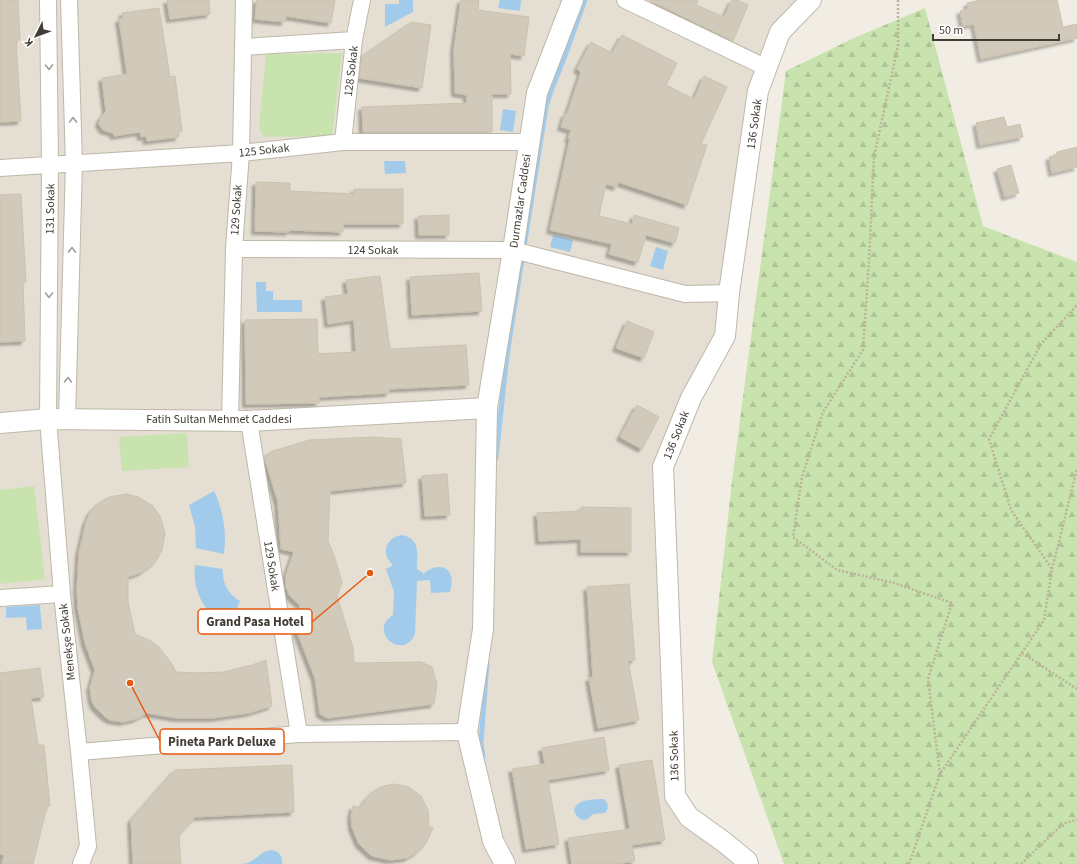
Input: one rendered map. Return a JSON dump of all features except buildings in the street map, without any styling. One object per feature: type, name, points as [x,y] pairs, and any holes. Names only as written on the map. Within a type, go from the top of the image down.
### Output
[{"type":"street","name":"131 Sokak","points":[[48,0],[50,164],[57,419]]},
{"type":"street","points":[[57,419],[74,162],[69,0]]},
{"type":"street","name":"129 Sokak","points":[[244,0],[241,153],[234,249],[239,421],[299,734]]},
{"type":"street","name":"128 Sokak","points":[[342,142],[354,40],[362,0]]},
{"type":"street","name":"Durmazlar Caddesi","points":[[467,732],[483,629],[487,408],[537,93],[573,0]]},
{"type":"street","points":[[625,0],[767,68]]},
{"type":"street","name":"136 Sokak","points":[[748,864],[747,861],[724,842],[689,817],[675,796],[663,467],[691,398],[724,336],[758,91],[780,32],[811,0]]},
{"type":"street","points":[[243,47],[354,40]]},
{"type":"street","name":"125 Sokak","points":[[0,168],[74,162],[241,153],[342,142],[529,142]]},
{"type":"street","name":"124 Sokak","points":[[234,249],[513,250],[685,294],[729,293]]},
{"type":"street","name":"Fatih Sultan Mehmet Caddesi","points":[[0,422],[57,419],[239,421],[487,408]]},
{"type":"street","name":"Menekşe Sokak","points":[[57,419],[62,594],[88,846],[81,864]]},
{"type":"street","points":[[0,598],[62,594]]},
{"type":"street","points":[[79,752],[299,734],[467,732],[493,841],[505,864]]},
{"type":"path","points":[[898,0],[898,46],[874,157],[863,350],[823,412],[802,477],[793,537],[837,570],[894,583],[952,603],[928,679],[940,774]]},
{"type":"path","points":[[1052,569],[1011,510],[989,439],[1040,344],[1077,305]]},
{"type":"path","points":[[909,864],[940,774],[1044,620],[1052,569],[1077,469]]},
{"type":"path","points":[[1022,652],[1077,689]]},
{"type":"path","points":[[1021,864],[1064,823],[1077,820]]},
{"type":"shaded area","points":[[0,0],[811,0],[780,32],[758,91],[725,336],[663,467],[675,795],[748,864],[0,864]]},
{"type":"green space","points":[[925,8],[983,226],[1077,262],[1077,864],[784,864],[712,662],[732,481],[786,71],[854,38]]},
{"type":"green space","points":[[342,53],[332,136],[264,137],[259,128],[266,54]]},
{"type":"green space","points":[[187,433],[189,467],[122,471],[119,437]]},
{"type":"green space","points":[[34,486],[45,579],[0,584],[0,490]]},
{"type":"water","points":[[399,0],[413,0],[413,12],[385,27],[385,4],[399,4]]},
{"type":"water","points":[[500,0],[521,0],[520,11],[498,8]]},
{"type":"water","points":[[503,109],[516,111],[513,132],[500,130]]},
{"type":"water","points":[[384,161],[405,161],[406,173],[385,174]]},
{"type":"water","points":[[553,235],[573,240],[570,252],[550,247]]},
{"type":"water","points":[[656,247],[668,251],[663,270],[650,266]]},
{"type":"water","points":[[256,282],[266,282],[266,291],[273,291],[273,300],[302,300],[302,312],[257,312]]},
{"type":"water","points":[[214,491],[224,521],[224,554],[196,548],[195,526],[189,505]]},
{"type":"water","points":[[402,535],[412,540],[417,548],[417,569],[424,574],[431,569],[439,567],[446,569],[451,576],[452,584],[450,592],[431,593],[430,580],[417,581],[415,634],[410,642],[403,645],[396,645],[385,635],[384,629],[386,622],[393,615],[394,592],[386,569],[393,565],[389,561],[386,551],[389,542],[392,539],[396,536]]},
{"type":"water","points":[[195,565],[223,569],[227,588],[232,595],[240,601],[229,627],[213,616],[202,602],[196,584]]},
{"type":"water","points":[[40,605],[42,629],[27,630],[26,617],[6,618],[6,607]]},
{"type":"water","points":[[604,799],[607,802],[608,808],[606,812],[593,814],[584,820],[576,815],[574,810],[581,802]]},
{"type":"water","points":[[271,850],[280,854],[282,864],[242,864],[250,862],[264,852]]},
{"type":"waterway","points":[[496,458],[507,355],[546,107],[585,0]]},
{"type":"waterway","points":[[483,757],[481,742],[487,664]]},
{"type":"place","name":"Grand Pasa Hotel","points":[[370,573]]},
{"type":"place","name":"Pineta Park Deluxe","points":[[130,683]]}]
